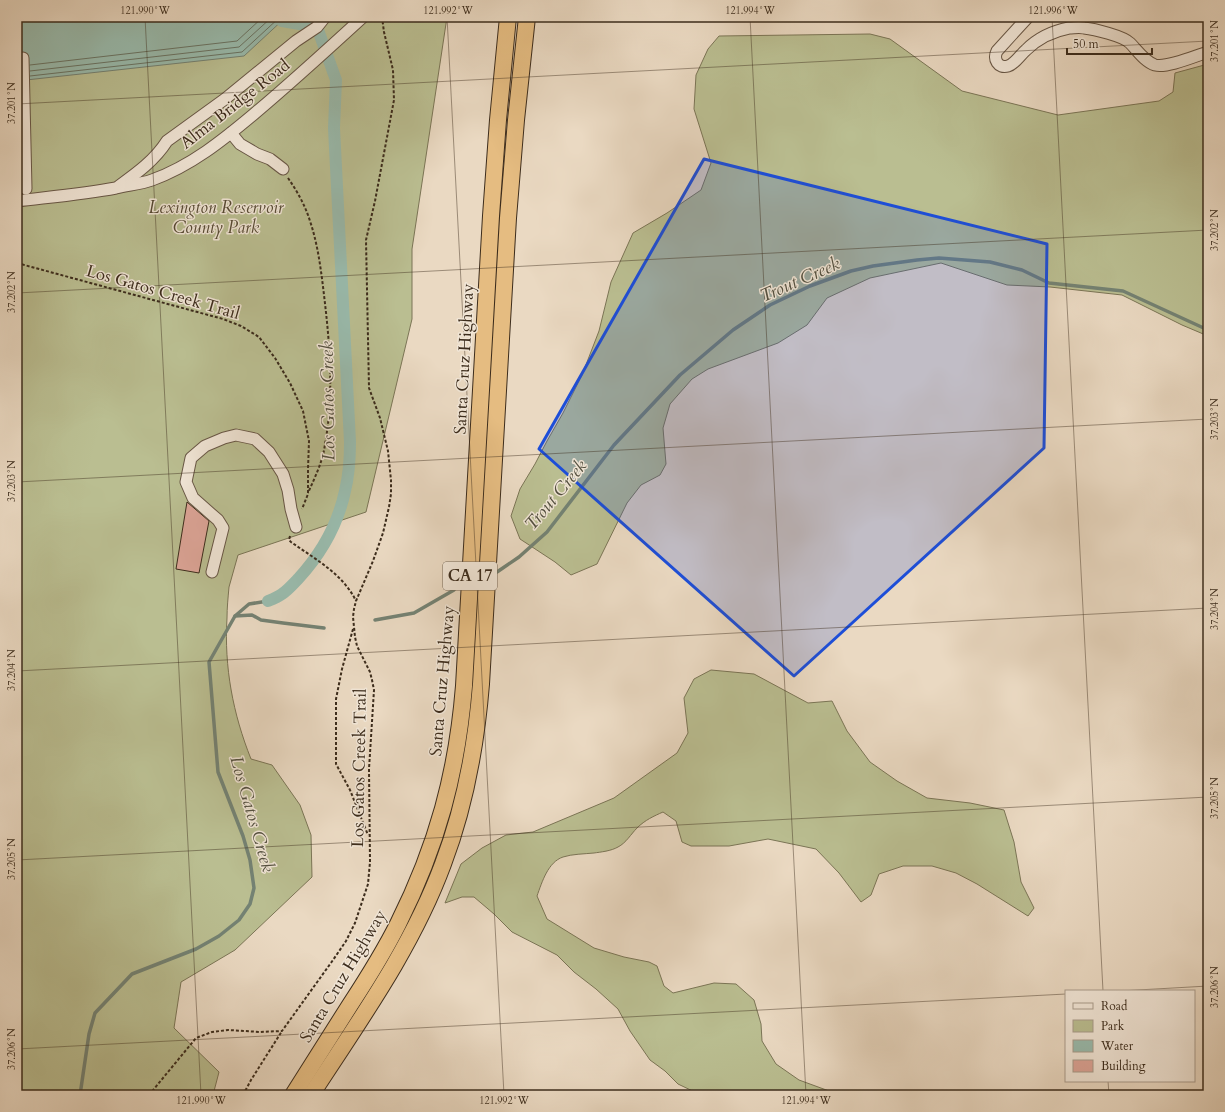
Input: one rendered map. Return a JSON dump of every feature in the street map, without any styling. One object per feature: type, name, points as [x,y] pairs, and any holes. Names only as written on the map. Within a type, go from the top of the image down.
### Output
[{"type":"highway","name":"Santa Cruz Highway","points":[[293,1095],[373,969],[398,925],[437,832],[454,760],[462,710],[491,216],[508,17]]},
{"type":"highway","name":"Santa Cruz Highway","points":[[311,1095],[388,976],[423,911],[443,865],[466,788],[476,734],[481,684],[508,218],[516,120],[527,17]]},
{"type":"street","points":[[117,188],[146,166],[163,148],[167,141],[225,99],[296,41],[317,26],[325,17]]},
{"type":"street","name":"Alma Bridge Road","points":[[17,201],[117,188],[151,180],[191,161],[210,149],[277,95],[363,17]]},
{"type":"street","points":[[1028,17],[997,51],[995,59],[1001,66],[1005,67],[1012,64],[1030,46],[1047,35],[1060,30],[1076,28],[1084,28],[1108,33],[1129,42],[1140,55],[1155,65],[1180,62],[1208,52]]},
{"type":"street","points":[[23,58],[26,189]]},
{"type":"street","points":[[231,132],[240,144],[257,154],[270,159],[282,169]]},
{"type":"street","points":[[212,572],[223,528],[218,520],[193,498],[186,482],[192,458],[205,446],[236,435],[255,439],[269,452],[283,474],[288,490],[290,510],[296,527]]},
{"type":"path","points":[[356,601],[383,533],[391,494],[388,451],[380,418],[370,388],[366,247],[366,240],[394,100],[393,70],[382,17]]},
{"type":"path","points":[[282,169],[299,195],[310,221],[319,258],[329,343],[331,378],[325,445],[308,494]]},
{"type":"path","name":"Los Gatos Creek Trail","points":[[17,263],[223,319],[241,326],[259,337],[275,358],[290,383],[303,411],[309,441],[308,494],[296,527],[289,540],[336,574],[350,590],[356,601],[354,609],[354,628],[357,646],[370,672],[374,690],[369,769],[370,862],[368,884],[355,923],[333,960],[282,1031],[243,1095]]},
{"type":"path","points":[[354,628],[342,669],[336,699],[336,764],[350,790],[369,838]]},
{"type":"path","points":[[149,1095],[196,1038],[212,1032],[228,1030],[260,1032],[282,1031]]},
{"type":"highlighted area","points":[[704,159],[1047,244],[1044,448],[794,676],[539,449]]},
{"type":"green space","name":"Lexington Reservoir County Park","points":[[17,17],[447,17],[412,249],[412,319],[366,512],[238,555],[229,587],[226,636],[227,654],[231,690],[239,725],[251,759],[272,765],[300,805],[311,835],[312,877],[235,950],[181,982],[174,1028],[219,1072],[213,1095],[17,1095]]},
{"type":"green space","points":[[870,34],[890,39],[962,91],[1058,115],[1159,101],[1173,92],[1175,73],[1208,64],[1208,336],[1182,325],[1122,295],[1050,287],[1007,285],[941,263],[870,278],[827,298],[807,325],[778,343],[708,369],[692,379],[670,404],[663,428],[666,464],[660,475],[641,485],[627,503],[597,564],[571,575],[555,562],[520,539],[511,516],[520,489],[563,413],[582,375],[599,331],[611,282],[633,233],[667,213],[701,190],[711,163],[694,109],[696,75],[708,49],[719,36]]},
{"type":"green space","points":[[711,670],[754,674],[808,703],[832,701],[847,731],[870,762],[897,781],[927,798],[970,803],[1004,810],[1014,842],[1021,882],[1034,908],[1028,916],[977,884],[956,873],[932,866],[903,866],[879,874],[871,895],[861,902],[839,873],[816,849],[768,839],[729,846],[691,846],[682,842],[676,821],[663,812],[643,823],[621,845],[603,852],[563,857],[553,863],[546,873],[537,896],[547,919],[594,948],[624,957],[649,962],[657,966],[664,986],[673,993],[714,983],[736,984],[754,1000],[761,1024],[762,1041],[776,1064],[799,1080],[840,1095],[701,1095],[678,1084],[665,1071],[650,1060],[630,1031],[618,1009],[574,972],[557,955],[512,932],[474,897],[462,897],[445,903],[461,864],[482,848],[506,835],[533,832],[614,798],[677,753],[688,733],[684,698],[694,679]]},
{"type":"water","points":[[17,17],[286,17],[244,56],[17,81]]},
{"type":"building","points":[[187,502],[209,521],[199,573],[176,569]]},
{"type":"waterway","name":"Los Gatos Creek","points":[[268,601],[284,592],[298,579],[328,538],[338,515],[345,491],[350,448],[334,128],[336,80],[317,27],[282,21]]},
{"type":"waterway","name":"Trout Creek","points":[[497,572],[519,557],[547,532],[614,445],[680,375],[733,330],[770,305],[810,286],[851,271],[873,266],[939,258],[990,262],[1022,270],[1049,283],[1123,291],[1208,330]]},
{"type":"waterway","name":"Trout Creek","points":[[375,620],[414,613],[454,590]]},
{"type":"waterway","name":"Los Gatos Creek","points":[[80,1095],[89,1034],[95,1013],[132,974],[196,949],[219,936],[239,920],[250,904],[254,888],[250,860],[243,836],[218,772],[209,662],[235,616],[249,604],[268,601]]},
{"type":"waterway","name":"Trout Creek","points":[[235,616],[252,615],[261,620],[324,628]]}]
